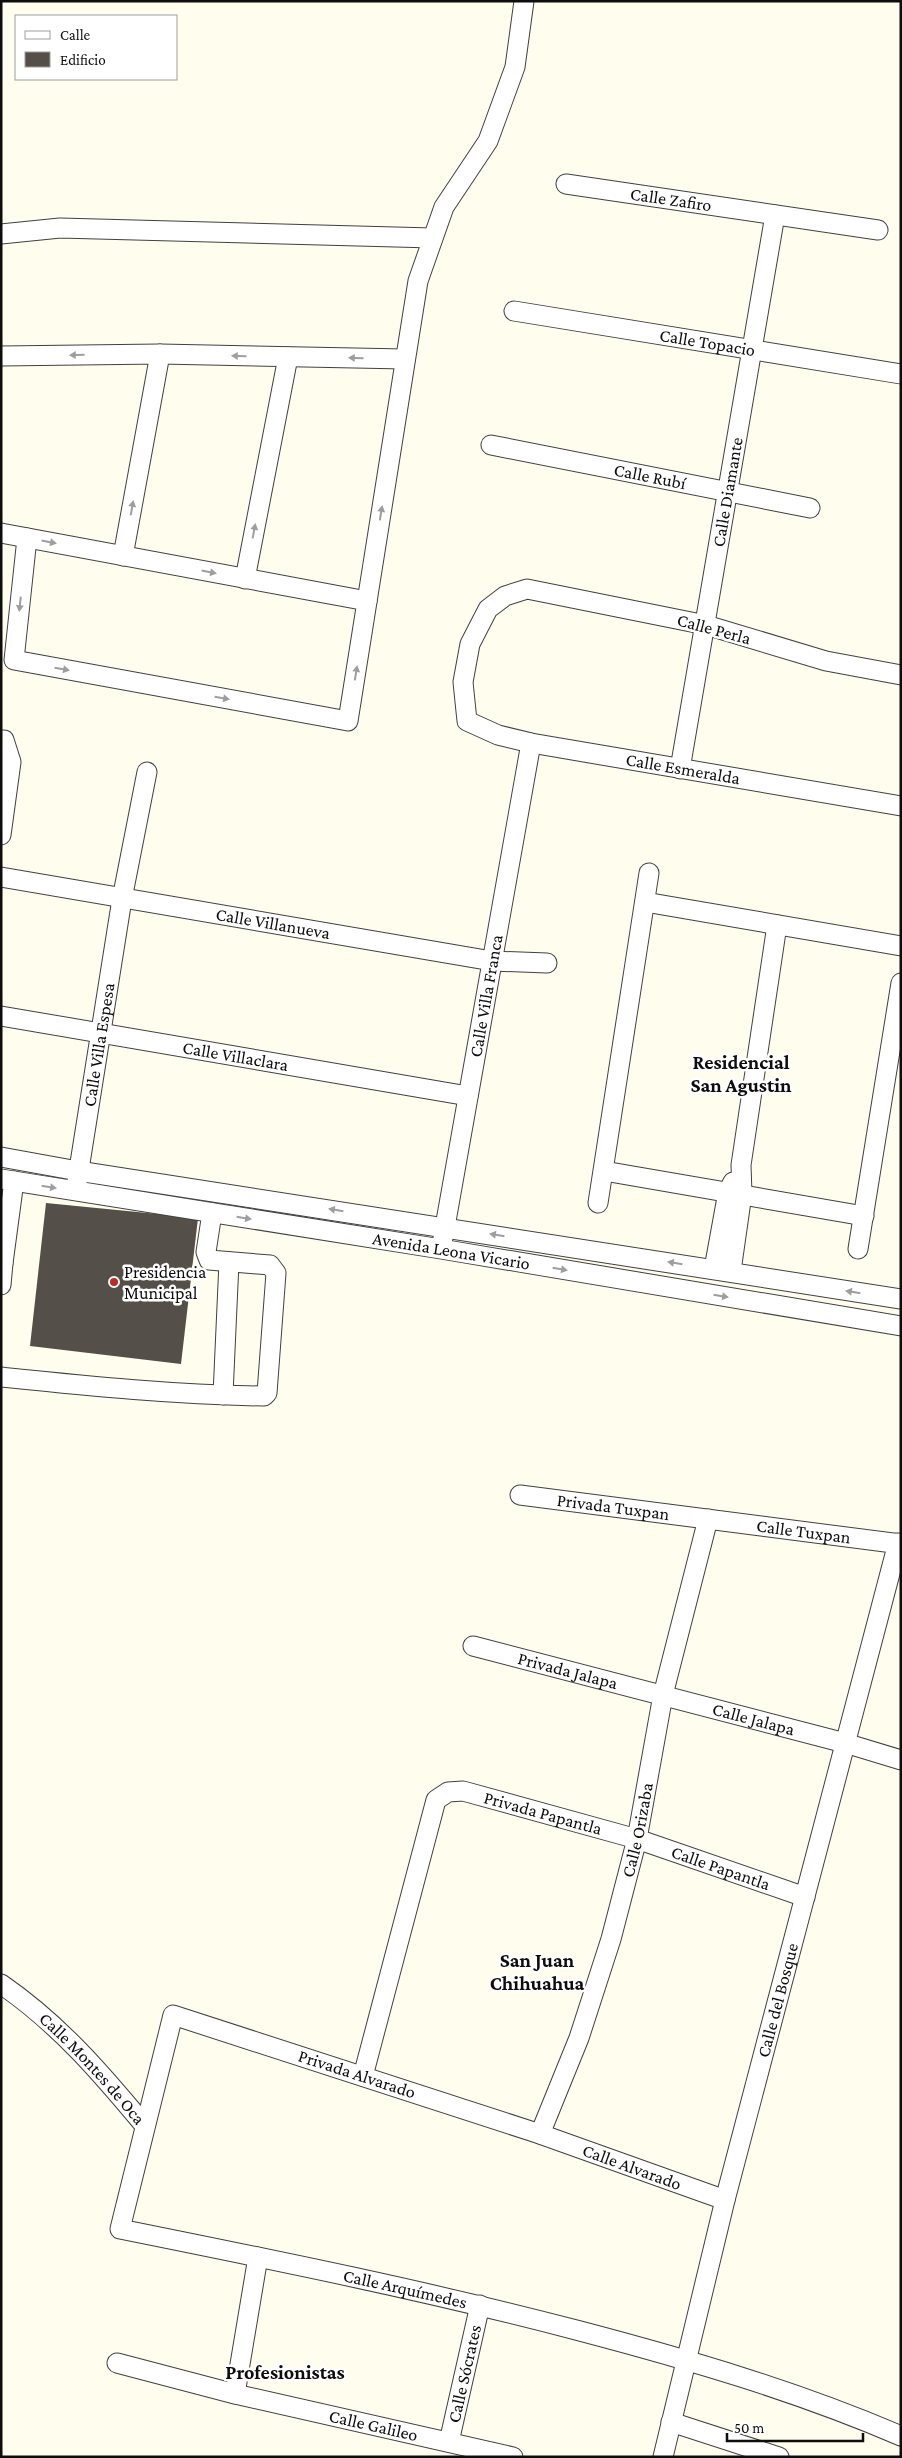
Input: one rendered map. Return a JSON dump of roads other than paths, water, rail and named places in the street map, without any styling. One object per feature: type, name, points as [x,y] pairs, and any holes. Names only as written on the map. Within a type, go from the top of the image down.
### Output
[{"type":"street","points":[[27,538],[14,660],[348,722],[418,281],[444,207],[488,141],[515,67],[524,1]]},
{"type":"street","name":"Calle Zafiro","points":[[566,184],[878,230]]},
{"type":"street","name":"Calle Diamante","points":[[680,769],[775,215]]},
{"type":"street","points":[[1,234],[60,228],[434,238]]},
{"type":"street","name":"Calle Topacio","points":[[514,311],[901,374]]},
{"type":"street","points":[[1,356],[160,354],[405,359]]},
{"type":"street","points":[[123,556],[160,354]]},
{"type":"street","points":[[245,578],[288,357]]},
{"type":"street","name":"Calle Rubí","points":[[491,445],[810,508]]},
{"type":"street","points":[[1,533],[367,601]]},
{"type":"street","name":"Calle Perla","points":[[467,721],[462,682],[470,644],[488,609],[506,596],[527,589],[706,625],[826,661],[901,675]]},
{"type":"street","name":"Calle Esmeralda","points":[[467,721],[498,735],[531,743],[901,806]]},
{"type":"street","points":[[1,835],[11,762],[3,740]]},
{"type":"street","name":"Calle Villa Franca","points":[[441,1249],[531,743]]},
{"type":"street","name":"Calle Villa Espesa","points":[[76,1191],[122,898],[148,772]]},
{"type":"street","points":[[598,1203],[649,873]]},
{"type":"street","name":"Calle Villanueva","points":[[1,877],[492,961],[547,963]]},
{"type":"street","points":[[645,902],[901,946]]},
{"type":"street","points":[[722,1270],[741,1165],[777,925]]},
{"type":"street","points":[[858,1249],[901,984]]},
{"type":"street","name":"Calle Villaclara","points":[[1,1016],[468,1096]]},
{"type":"street","name":"Avenida Leona Vicario","points":[[1,1157],[78,1172],[445,1227],[901,1299]]},
{"type":"street","points":[[604,1170],[864,1216]]},
{"type":"street","points":[[1,1285],[8,1180]]},
{"type":"street","name":"Avenida Leona Vicario","points":[[8,1180],[441,1249],[901,1326]]},
{"type":"street","points":[[1,1377],[160,1392],[264,1396],[269,1390],[276,1273],[270,1265],[209,1260],[206,1256],[212,1212]]},
{"type":"street","points":[[223,1395],[229,1262]]},
{"type":"street","name":"Privada Tuxpan","points":[[520,1495],[708,1519]]},
{"type":"street","name":"Calle Tuxpan","points":[[708,1519],[899,1543]]},
{"type":"street","name":"Calle Orizaba","points":[[540,2134],[579,2038],[611,1939],[637,1839],[663,1696],[708,1519]]},
{"type":"street","name":"Calle del Bosque","points":[[662,2457],[725,2200],[899,1543]]},
{"type":"street","name":"Privada Jalapa","points":[[473,1646],[663,1696]]},
{"type":"street","name":"Calle Jalapa","points":[[663,1696],[845,1743],[901,1760]]},
{"type":"street","name":"Privada Papantla","points":[[363,2076],[436,1800],[448,1792],[462,1791],[637,1839]]},
{"type":"street","name":"Calle Papantla","points":[[637,1839],[805,1897]]},
{"type":"street","name":"Calle Montes de Oca","points":[[1,1984],[27,2002],[90,2060],[146,2126],[120,2229]]},
{"type":"street","name":"Privada Alvarado","points":[[146,2126],[173,2015],[540,2134]]},
{"type":"street","name":"Calle Alvarado","points":[[540,2134],[725,2200]]},
{"type":"street","name":"Calle Arquímedes","points":[[120,2229],[480,2305],[687,2360],[801,2396],[901,2436]]},
{"type":"street","points":[[234,2394],[258,2257]]},
{"type":"street","name":"Calle Sócrates","points":[[449,2442],[480,2305]]},
{"type":"street","name":"Calle Galileo","points":[[117,2363],[234,2394],[513,2457]]},
{"type":"street","points":[[671,2422],[779,2457]]},
{"type":"place","name":"Presidencia Municipal","points":[[114,1282]]},
{"type":"district","name":"Residencial San Agustin","points":[[741,1074]]},
{"type":"district","name":"San Juan Chihuahua","points":[[537,1972]]},
{"type":"district","name":"Profesionistas","points":[[285,2372]]}]
